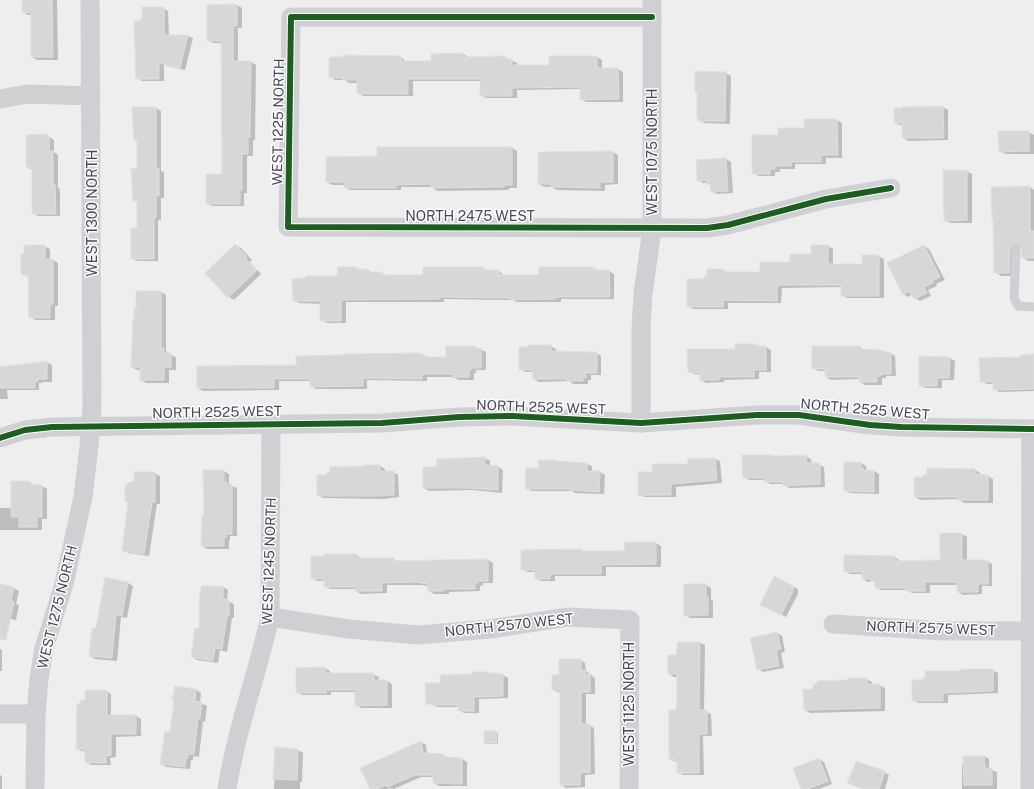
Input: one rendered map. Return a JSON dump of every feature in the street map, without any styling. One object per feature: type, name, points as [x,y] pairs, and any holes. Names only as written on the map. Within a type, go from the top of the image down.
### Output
[{"type":"street","name":"WEST 1300 NORTH","points":[[90,0],[92,407],[90,426]]},
{"type":"street","name":"WEST 1225 NORTH","points":[[288,227],[291,17],[652,9]]},
{"type":"street","name":"WEST 1075 NORTH","points":[[641,423],[640,328],[652,229],[652,9]]},
{"type":"street","points":[[0,99],[28,94],[91,96]]},
{"type":"street","name":"NORTH 2475 WEST","points":[[288,227],[707,228],[728,225],[826,199],[891,188]]},
{"type":"street","name":"NORTH 2525 WEST","points":[[0,438],[25,430],[52,427],[382,423],[459,417],[512,416],[641,423],[757,415],[799,415],[870,425],[901,427],[1032,429]]},
{"type":"street","name":"WEST 1245 NORTH","points":[[227,789],[231,760],[270,617],[271,424]]},
{"type":"street","name":"WEST 1275 NORTH","points":[[35,789],[36,714],[44,648],[64,584],[83,497],[90,426]]},
{"type":"street","points":[[1030,789],[1032,429]]},
{"type":"street","name":"NORTH 2570 WEST","points":[[270,617],[349,630],[418,635],[490,630],[568,617],[630,620]]},
{"type":"street","name":"WEST 1125 NORTH","points":[[629,789],[630,620]]},
{"type":"street","name":"NORTH 2575 WEST","points":[[832,624],[943,632],[1030,631]]},
{"type":"street","points":[[0,714],[36,714]]},
{"type":"lane","points":[[1016,250],[1014,298],[1018,306],[1034,308]]},
{"type":"building","points":[[22,0],[52,0],[53,57],[31,57],[31,12],[22,13]]},
{"type":"building","points":[[234,4],[234,6],[237,6],[237,26],[233,26],[233,61],[251,61],[250,137],[248,137],[248,154],[242,154],[242,190],[240,190],[240,204],[206,204],[206,174],[222,174],[221,41],[207,41],[207,5]]},
{"type":"building","points":[[142,7],[164,7],[164,35],[188,35],[180,68],[159,63],[159,79],[136,79],[134,21],[140,21],[140,19],[142,19]]},
{"type":"building","points":[[463,53],[463,57],[504,56],[504,59],[512,59],[512,65],[549,65],[549,56],[597,56],[597,68],[618,68],[619,99],[580,100],[580,87],[512,88],[512,96],[480,96],[480,79],[408,79],[408,94],[357,94],[357,80],[329,78],[329,58],[331,57],[343,57],[343,55],[401,56],[401,61],[431,61],[431,54]]},
{"type":"building","points":[[695,71],[726,72],[725,121],[698,121],[697,92],[695,92]]},
{"type":"building","points":[[943,106],[944,138],[902,138],[902,123],[894,123],[894,108]]},
{"type":"building","points":[[132,107],[156,107],[156,168],[159,168],[159,196],[156,196],[156,218],[154,218],[154,259],[131,259],[131,228],[137,228],[137,201],[133,201],[131,169],[137,168],[137,140],[134,140]]},
{"type":"building","points":[[804,119],[837,119],[838,155],[821,155],[821,162],[791,162],[791,166],[775,166],[775,169],[770,169],[770,174],[752,174],[752,135],[778,135],[778,128],[804,128]]},
{"type":"building","points":[[998,131],[1029,131],[1029,151],[999,152]]},
{"type":"building","points":[[47,134],[47,136],[49,136],[49,151],[53,151],[53,185],[55,185],[56,214],[32,214],[32,167],[26,167],[26,135]]},
{"type":"building","points":[[377,147],[512,147],[512,185],[504,185],[504,187],[431,188],[431,184],[396,185],[396,188],[344,188],[344,182],[326,182],[326,157],[377,156]]},
{"type":"building","points":[[613,151],[613,182],[600,182],[600,188],[551,187],[551,184],[538,184],[538,152]]},
{"type":"building","points":[[726,158],[728,191],[711,192],[710,184],[707,185],[706,180],[697,181],[696,160]]},
{"type":"building","points":[[943,170],[967,170],[967,220],[944,221]]},
{"type":"building","points":[[1030,186],[1030,231],[1034,231],[1034,258],[1022,258],[1021,247],[1017,244],[1014,245],[1010,249],[1009,273],[994,273],[991,187]]},
{"type":"building","points":[[235,244],[247,257],[245,258],[257,270],[228,298],[205,273]]},
{"type":"building","points":[[24,245],[45,245],[45,259],[53,259],[53,304],[50,304],[50,318],[29,318],[28,275],[21,275],[21,254],[24,254]]},
{"type":"building","points":[[811,245],[828,245],[828,264],[862,264],[862,255],[879,255],[879,296],[841,296],[841,285],[777,285],[777,301],[723,300],[723,307],[687,307],[687,279],[704,279],[704,276],[707,276],[707,269],[723,269],[723,272],[760,272],[760,262],[790,262],[790,254],[811,254]]},
{"type":"building","points":[[924,245],[940,277],[932,281],[933,283],[924,287],[927,293],[914,299],[910,291],[903,295],[887,263]]},
{"type":"building","points":[[338,267],[357,267],[357,269],[368,269],[368,272],[382,272],[382,275],[423,275],[423,267],[484,267],[484,270],[499,270],[499,275],[539,275],[539,267],[593,267],[593,270],[609,270],[610,296],[510,300],[510,298],[439,297],[439,299],[341,300],[341,321],[320,321],[320,301],[293,301],[292,279],[306,278],[306,276],[337,276]]},
{"type":"building","points":[[136,291],[161,291],[161,348],[164,348],[164,353],[171,353],[171,367],[164,367],[164,380],[140,380],[140,367],[131,367]]},
{"type":"building","points":[[735,344],[754,344],[766,346],[766,370],[754,370],[754,377],[719,377],[719,380],[700,380],[700,373],[688,372],[687,349],[735,349]]},
{"type":"building","points":[[532,345],[551,345],[551,351],[597,352],[597,373],[586,373],[586,378],[583,378],[583,381],[567,381],[567,379],[533,379],[532,370],[519,370],[519,347],[527,347]]},
{"type":"building","points":[[446,346],[475,346],[475,348],[481,348],[481,368],[471,368],[471,370],[469,370],[469,377],[453,377],[453,374],[422,374],[422,379],[363,378],[363,386],[310,387],[310,379],[274,379],[274,388],[197,388],[197,366],[296,365],[296,356],[344,354],[422,353],[422,357],[446,357]]},
{"type":"building","points":[[812,346],[859,346],[859,350],[878,349],[878,351],[883,350],[883,352],[891,352],[891,374],[881,374],[881,376],[877,376],[877,382],[859,382],[859,377],[825,377],[825,369],[812,369]]},
{"type":"building","points":[[1034,354],[1034,389],[993,390],[993,382],[980,382],[979,358],[1021,357],[1021,355]]},
{"type":"building","points":[[919,356],[950,357],[949,378],[937,378],[937,386],[919,386]]},
{"type":"building","points":[[47,361],[47,379],[38,379],[38,381],[35,381],[35,388],[0,388],[0,367]]},
{"type":"building","points":[[742,455],[806,455],[807,463],[819,463],[820,465],[820,484],[783,486],[783,482],[764,482],[764,478],[743,478]]},
{"type":"building","points":[[485,457],[485,465],[498,466],[498,490],[423,488],[423,467],[436,467],[437,459]]},
{"type":"building","points":[[715,458],[717,480],[671,484],[671,495],[638,495],[638,472],[652,472],[652,464],[688,464],[687,459]]},
{"type":"building","points":[[538,460],[587,463],[587,471],[600,471],[599,492],[569,489],[525,489],[526,468],[539,468]]},
{"type":"building","points":[[844,462],[861,462],[861,468],[864,469],[864,471],[874,470],[874,492],[844,491]]},
{"type":"building","points":[[380,465],[380,471],[394,471],[394,495],[317,496],[317,475],[326,475],[326,473],[330,473],[330,467]]},
{"type":"building","points":[[927,468],[975,469],[975,474],[988,475],[988,500],[958,500],[958,497],[914,497],[914,477],[923,477],[923,475],[927,475]]},
{"type":"building","points":[[203,470],[224,470],[224,482],[227,484],[232,484],[232,534],[226,534],[226,537],[224,537],[224,546],[201,546],[202,515],[204,515]]},
{"type":"building","points":[[134,472],[155,472],[155,502],[152,502],[144,554],[122,551],[128,502],[125,502],[125,485],[128,485],[128,483],[134,481]]},
{"type":"building","points":[[11,481],[29,481],[29,484],[42,485],[42,517],[37,517],[37,527],[19,527],[19,517],[11,517]]},
{"type":"building","points":[[940,533],[962,533],[962,560],[988,560],[988,584],[978,584],[978,592],[957,592],[957,582],[925,582],[925,591],[906,591],[906,588],[875,588],[875,581],[871,581],[871,579],[862,579],[862,572],[844,572],[844,555],[895,556],[895,561],[940,560]]},
{"type":"building","points":[[625,542],[656,542],[656,564],[601,565],[601,574],[550,574],[550,579],[535,579],[534,570],[521,570],[521,550],[582,549],[582,551],[624,551]]},
{"type":"building","points":[[324,554],[356,554],[356,558],[394,558],[394,561],[488,559],[488,581],[478,581],[478,583],[475,583],[475,589],[444,589],[444,591],[428,591],[428,584],[415,582],[382,583],[382,591],[355,591],[355,587],[324,587],[324,579],[311,579],[311,556],[324,556]]},
{"type":"building","points":[[774,576],[793,586],[793,591],[781,615],[760,605]]},
{"type":"building","points":[[105,577],[128,582],[122,616],[116,614],[112,658],[89,656],[92,628],[96,628]]},
{"type":"building","points":[[0,584],[14,587],[11,601],[14,602],[6,640],[0,639]]},
{"type":"building","points":[[684,584],[706,584],[708,615],[684,616]]},
{"type":"building","points":[[201,586],[223,586],[223,599],[229,600],[229,616],[227,616],[222,649],[215,648],[213,661],[191,657],[195,628],[199,629]]},
{"type":"building","points":[[777,632],[781,649],[776,650],[779,666],[757,670],[750,638]]},
{"type":"building","points":[[678,642],[700,642],[699,710],[707,710],[707,734],[699,734],[699,773],[677,773],[676,760],[669,759],[669,710],[676,710],[677,706],[677,674],[668,674],[668,655],[676,655]]},
{"type":"building","points":[[559,659],[581,659],[581,670],[585,670],[585,674],[590,674],[590,692],[581,692],[581,724],[590,724],[590,772],[580,773],[580,785],[560,785],[560,690],[552,690],[552,675],[559,675]]},
{"type":"building","points":[[325,667],[325,673],[374,673],[374,680],[387,680],[387,705],[355,706],[355,690],[326,690],[326,693],[296,693],[296,668]]},
{"type":"building","points":[[961,669],[993,669],[993,691],[943,693],[943,701],[912,701],[912,680],[922,680],[922,678],[925,678],[925,671],[961,671]]},
{"type":"building","points":[[472,672],[503,674],[503,696],[474,697],[474,711],[458,711],[458,705],[426,704],[425,683],[440,683],[440,675],[472,674]]},
{"type":"building","points":[[848,678],[867,678],[867,684],[880,684],[880,708],[804,710],[803,689],[813,689],[813,684],[817,684],[817,681],[848,680]]},
{"type":"building","points":[[175,686],[196,689],[195,701],[202,702],[200,719],[198,719],[194,754],[188,754],[185,767],[160,764],[165,731],[170,732],[174,701],[172,700]]},
{"type":"building","points":[[85,690],[107,690],[107,715],[136,715],[136,734],[111,734],[111,755],[106,756],[106,763],[85,763],[85,752],[83,752],[83,749],[76,749],[77,704],[80,704],[80,701],[85,700]]},
{"type":"building","points":[[484,731],[496,731],[497,743],[484,743]]},
{"type":"building","points":[[421,741],[423,753],[443,754],[443,757],[462,758],[462,784],[433,783],[433,775],[415,775],[387,787],[386,785],[377,789],[370,789],[360,768]]},
{"type":"building","points":[[275,747],[298,749],[297,780],[273,779]]},
{"type":"building","points":[[963,756],[984,756],[985,768],[992,768],[992,785],[964,785]]},
{"type":"building","points":[[819,758],[828,781],[808,789],[801,789],[793,768]]},
{"type":"building","points":[[856,761],[885,771],[879,789],[863,789],[847,783]]},
{"type":"cycle path","points":[[652,17],[291,17],[288,227],[707,228],[728,225],[826,199],[891,188]]},
{"type":"cycle path","points":[[0,438],[25,430],[52,427],[382,423],[459,417],[512,416],[641,423],[757,415],[799,415],[870,425],[901,427],[1034,429]]}]
